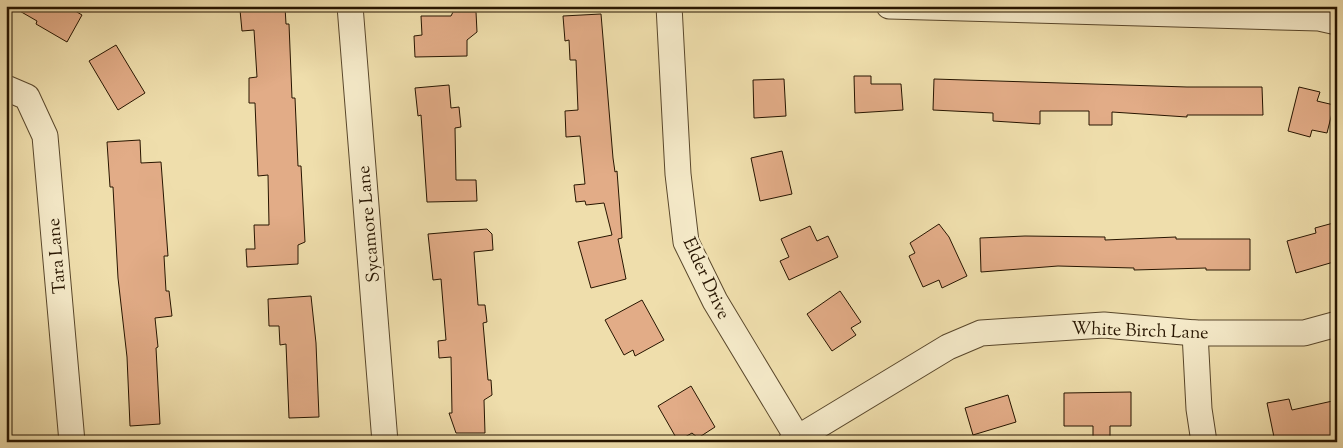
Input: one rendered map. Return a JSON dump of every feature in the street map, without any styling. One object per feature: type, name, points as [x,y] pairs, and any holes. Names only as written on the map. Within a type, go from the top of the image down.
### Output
[{"type":"street","name":"Sycamore Lane","points":[[350,6],[385,442]]},
{"type":"street","name":"Elder Drive","points":[[669,6],[678,174],[686,242],[715,301],[796,440]]},
{"type":"street","points":[[889,6],[1318,18],[1337,22]]},
{"type":"street","name":"Tara Lane","points":[[6,88],[27,97],[45,136],[72,442]]},
{"type":"street","name":"White Birch Lane","points":[[796,440],[948,347],[981,333],[1104,325],[1195,333],[1304,333],[1337,324]]},
{"type":"street","points":[[1195,333],[1199,409],[1204,442]]},
{"type":"building","points":[[11,6],[67,6],[82,15],[67,42],[36,24],[37,21]]},
{"type":"building","points":[[285,7],[286,24],[289,24],[292,98],[295,98],[298,166],[301,166],[305,242],[298,245],[298,264],[247,267],[246,249],[255,249],[254,225],[269,225],[268,175],[258,176],[255,103],[249,103],[249,78],[257,77],[254,30],[242,31],[240,10]]},
{"type":"building","points":[[453,12],[476,12],[477,32],[467,40],[467,56],[415,57],[414,36],[422,35],[421,16],[451,16]]},
{"type":"building","points":[[601,14],[613,158],[615,172],[617,171],[622,238],[618,239],[626,279],[591,288],[578,242],[612,235],[604,203],[586,205],[585,201],[576,202],[574,185],[585,184],[580,136],[566,137],[565,111],[578,110],[576,60],[570,60],[569,40],[565,41],[563,16]]},
{"type":"building","points":[[116,45],[145,93],[118,110],[89,61]]},
{"type":"building","points":[[854,76],[871,76],[871,84],[901,84],[903,110],[855,113]]},
{"type":"building","points":[[784,79],[786,116],[754,118],[753,80]]},
{"type":"building","points":[[934,79],[1187,87],[1262,87],[1263,115],[1187,115],[1187,117],[1112,112],[1112,125],[1089,125],[1089,111],[1040,111],[1040,124],[993,121],[993,113],[933,110]]},
{"type":"building","points":[[449,85],[451,108],[459,107],[461,127],[455,128],[456,180],[476,180],[477,201],[427,202],[421,115],[418,116],[415,88]]},
{"type":"building","points":[[1299,87],[1320,92],[1317,101],[1334,105],[1327,133],[1312,130],[1310,137],[1288,131]]},
{"type":"building","points":[[140,140],[141,163],[161,162],[168,256],[164,256],[166,291],[169,291],[172,316],[155,318],[158,347],[156,348],[160,424],[130,426],[127,357],[118,278],[113,187],[110,187],[107,142]]},
{"type":"building","points":[[782,151],[792,194],[760,201],[751,158]]},
{"type":"building","points":[[1337,222],[1337,261],[1296,273],[1287,241],[1316,233],[1315,228]]},
{"type":"building","points":[[939,224],[949,237],[967,276],[942,288],[939,280],[923,287],[909,256],[915,253],[910,243]]},
{"type":"building","points":[[810,226],[817,241],[828,236],[838,257],[789,280],[780,261],[789,257],[781,239]]},
{"type":"building","points":[[487,229],[492,234],[493,250],[474,252],[478,305],[485,305],[487,322],[483,323],[488,380],[491,380],[492,395],[484,400],[485,433],[456,433],[449,413],[452,413],[451,357],[439,358],[438,341],[446,340],[441,279],[433,280],[428,234]]},
{"type":"building","points":[[1025,236],[1105,237],[1105,240],[1176,237],[1176,239],[1250,239],[1250,270],[1206,270],[1206,268],[1134,270],[1134,268],[1058,266],[981,272],[980,238]]},
{"type":"building","points":[[840,291],[861,322],[851,328],[856,335],[832,351],[807,314]]},
{"type":"building","points":[[311,296],[316,343],[319,417],[289,418],[286,344],[280,345],[279,326],[269,326],[268,299]]},
{"type":"building","points":[[642,300],[664,340],[635,356],[633,350],[624,355],[605,320]]},
{"type":"building","points":[[691,386],[715,427],[698,438],[692,433],[678,441],[658,406]]},
{"type":"building","points":[[1131,392],[1131,426],[1110,426],[1110,437],[1093,437],[1093,426],[1064,426],[1064,393]]},
{"type":"building","points":[[1008,395],[1016,422],[973,435],[965,408]]},
{"type":"building","points":[[1289,399],[1292,410],[1337,400],[1337,435],[1301,442],[1275,442],[1267,403]]}]
